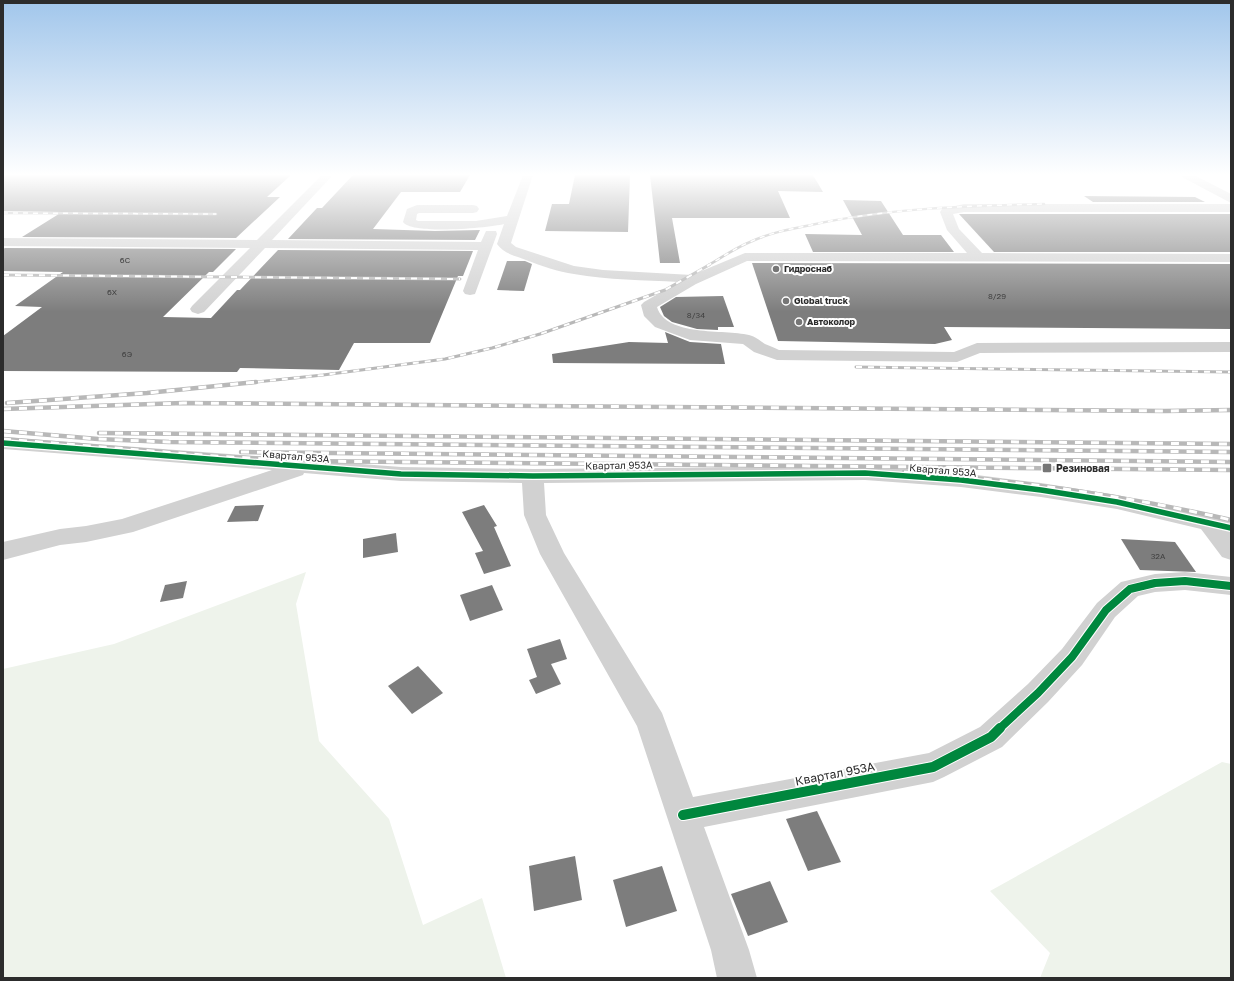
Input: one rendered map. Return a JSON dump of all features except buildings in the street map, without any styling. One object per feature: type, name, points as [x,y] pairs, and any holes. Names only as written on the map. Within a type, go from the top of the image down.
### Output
[{"type":"street","points":[[198,309],[284,221]]},
{"type":"street","points":[[409,221],[416,225],[484,225],[495,224],[504,221]]},
{"type":"street","points":[[511,221],[504,244],[511,250],[542,261],[573,270],[603,274],[687,278],[691,281]]},
{"type":"street","points":[[949,221],[953,230],[978,257]]},
{"type":"street","points":[[470,291],[495,224]]},
{"type":"street","points":[[3,242],[486,246]]},
{"type":"street","points":[[1231,258],[745,257],[691,281],[649,305],[652,316],[661,324],[690,335],[736,337],[749,340],[760,348],[778,355],[957,357],[977,348],[1231,347]]},
{"type":"street","name":"Квартал 953А","points":[[3,443],[401,474],[533,476],[823,473],[961,480],[1118,502],[1231,528]]},
{"type":"street","name":"Квартал 953А","points":[[3,551],[45,540],[125,526],[305,466]]},
{"type":"street","points":[[533,476],[535,515],[552,554],[651,722],[730,950],[737,978]]},
{"type":"street","points":[[1208,522],[1231,550]]},
{"type":"street","name":"Квартал 953А","points":[[683,815],[933,767],[991,737],[1038,693],[1072,657],[1106,610],[1130,589],[1155,583],[1185,581],[1231,586]]},
{"type":"shaded area","points":[[306,572],[296,604],[319,741],[389,819],[423,925],[482,898],[506,978],[3,978],[3,669],[114,644]]},
{"type":"shaded area","points":[[1222,762],[1231,764],[1231,978],[1040,978],[1050,953],[990,891]]},
{"type":"railway","points":[[707,266],[739,247],[765,236],[831,221]]},
{"type":"railway","points":[[246,383],[323,375],[445,359],[492,348],[540,334],[665,290],[709,265]]},
{"type":"railway","points":[[3,275],[460,279]]},
{"type":"railway","points":[[856,367],[1231,372]]},
{"type":"railway","points":[[7,403],[147,393],[256,382]]},
{"type":"railway","points":[[3,409],[183,403],[1165,411],[1231,410]]},
{"type":"railway","points":[[3,431],[98,439],[169,442],[1231,452]]},
{"type":"railway","points":[[99,433],[1231,444]]},
{"type":"railway","points":[[3,439],[215,456],[300,461],[1231,470]]},
{"type":"railway","points":[[241,452],[1231,462]]},
{"type":"railway","points":[[904,472],[987,479],[1069,490],[1150,503],[1231,520]]},
{"type":"cycle path","points":[[3,443],[401,474],[533,476],[865,473],[961,480],[1041,490],[1117,502],[1231,528]]},
{"type":"cycle path","points":[[683,815],[933,767],[991,737],[1038,693],[1072,657],[1106,610],[1130,589],[1155,583],[1185,581],[1231,586]]},
{"type":"place","name":"Гидроснаб","points":[[776,269]]},
{"type":"place","name":"Global truck","points":[[786,301]]},
{"type":"place","name":"Автоколор","points":[[799,322]]},
{"type":"place","name":"Резиновая","points":[[1047,468]]}]
